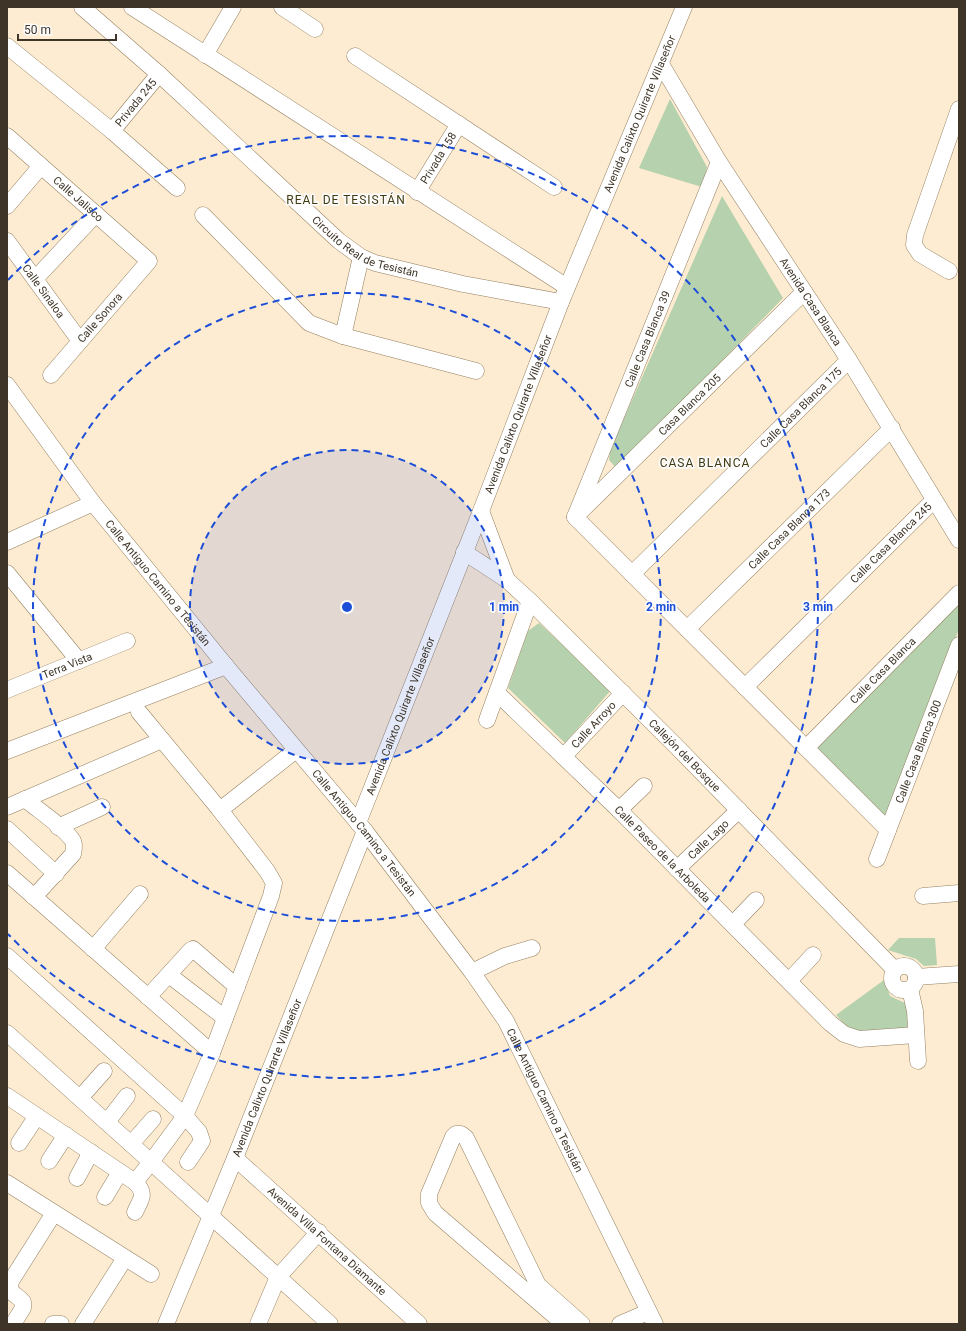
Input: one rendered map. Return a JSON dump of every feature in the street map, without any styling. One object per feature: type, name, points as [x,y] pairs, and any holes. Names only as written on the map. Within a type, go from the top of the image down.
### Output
[{"type":"street","name":"Circuito Real de Tesistán","points":[[82,7],[159,74],[338,241],[361,257],[375,263],[463,284],[561,302]]},
{"type":"street","points":[[132,7],[417,192],[567,287]]},
{"type":"street","points":[[205,54],[232,7]]},
{"type":"street","points":[[282,7],[315,28]]},
{"type":"street","name":"Avenida Calixto Quirarte Villaseñor","points":[[166,1324],[234,1158],[361,827],[464,552],[561,302],[684,7]]},
{"type":"street","points":[[7,46],[112,131],[177,188]]},
{"type":"street","points":[[355,56],[554,187]]},
{"type":"street","name":"Avenida Casa Blanca","points":[[661,64],[718,162],[849,360],[892,428],[959,540]]},
{"type":"street","name":"Privada 245","points":[[112,131],[159,74]]},
{"type":"street","points":[[949,271],[920,254],[914,245],[915,235],[959,109]]},
{"type":"street","name":"Privada 158","points":[[417,192],[459,124]]},
{"type":"street","name":"Calle Jalisco","points":[[7,136],[149,261]]},
{"type":"street","name":"Calle Casa Blanca 39","points":[[574,517],[718,162]]},
{"type":"street","points":[[7,206],[41,166]]},
{"type":"street","points":[[35,279],[96,214]]},
{"type":"street","points":[[203,215],[309,323],[343,336],[476,371]]},
{"type":"street","name":"Calle Sinaloa","points":[[7,241],[80,341]]},
{"type":"street","points":[[343,336],[361,257]]},
{"type":"street","name":"Calle Sonora","points":[[51,375],[149,261]]},
{"type":"street","name":"Casa Blanca 205","points":[[574,517],[804,292]]},
{"type":"street","name":"Calle Casa Blanca 175","points":[[632,574],[849,360]]},
{"type":"street","name":"Calle Antiguo Camino a Tesistán","points":[[7,385],[93,503],[226,666],[361,827],[472,972],[506,1021],[652,1321]]},
{"type":"street","name":"Calle Casa Blanca 173","points":[[687,629],[892,428]]},
{"type":"street","name":"Calle Casa Blanca 245","points":[[745,687],[934,500]]},
{"type":"street","points":[[7,542],[93,503]]},
{"type":"street","points":[[481,511],[507,580]]},
{"type":"street","points":[[574,517],[888,830]]},
{"type":"street","name":"Callejón del Bosque","points":[[464,552],[507,580],[530,601],[739,810],[895,970],[898,968],[908,967],[912,969],[913,983]]},
{"type":"street","points":[[7,573],[79,661]]},
{"type":"street","name":"Calle Casa Blanca","points":[[806,748],[959,593]]},
{"type":"street","points":[[487,720],[530,601]]},
{"type":"street","name":"Terra Vista","points":[[7,690],[127,641]]},
{"type":"street","name":"Calle Casa Blanca 300","points":[[877,859],[959,645]]},
{"type":"street","points":[[7,751],[226,666]]},
{"type":"street","name":"Calle Paseo de la Arboleda","points":[[497,693],[564,756],[830,1023],[844,1034],[859,1039],[916,1036]]},
{"type":"street","name":"Calle Arroyo","points":[[564,756],[623,693]]},
{"type":"street","points":[[135,1182],[185,1116],[212,1053],[271,896],[274,883],[267,871],[220,810],[139,712]]},
{"type":"street","points":[[7,807],[162,740]]},
{"type":"street","points":[[220,810],[296,750]]},
{"type":"street","points":[[618,810],[644,786]]},
{"type":"street","points":[[25,799],[58,827],[73,842],[74,848],[73,854],[34,898]]},
{"type":"street","points":[[58,827],[102,807]]},
{"type":"street","name":"Calle Lago","points":[[678,869],[739,810]]},
{"type":"street","points":[[7,829],[56,874]]},
{"type":"street","points":[[7,874],[212,1053]]},
{"type":"street","points":[[923,896],[959,893]]},
{"type":"street","points":[[93,949],[140,894]]},
{"type":"street","points":[[733,924],[756,900]]},
{"type":"street","points":[[472,972],[505,956],[532,948]]},
{"type":"street","points":[[148,998],[193,949],[237,987]]},
{"type":"street","points":[[789,981],[813,955]]},
{"type":"street","points":[[7,956],[185,1116],[200,1132],[202,1141],[188,1162]]},
{"type":"street","points":[[918,1061],[913,983],[959,974]]},
{"type":"street","points":[[169,975],[225,1018]]},
{"type":"street","points":[[7,1033],[330,1324]]},
{"type":"street","points":[[80,1098],[104,1072]]},
{"type":"street","points":[[7,1096],[142,1188],[143,1195],[135,1212]]},
{"type":"street","points":[[107,1122],[127,1096]]},
{"type":"street","points":[[19,1143],[37,1116]]},
{"type":"street","points":[[131,1144],[152,1119]]},
{"type":"street","points":[[564,1324],[534,1290],[466,1138],[461,1134],[456,1134],[453,1137],[429,1194],[429,1203],[435,1212],[534,1290],[582,1324]]},
{"type":"street","points":[[49,1161],[66,1135]]},
{"type":"street","points":[[77,1178],[91,1152]]},
{"type":"street","name":"Avenida Villa Fontana Diamante","points":[[234,1158],[319,1232],[419,1324]]},
{"type":"street","points":[[104,1196],[120,1172]]},
{"type":"street","points":[[7,1183],[151,1274]]},
{"type":"street","points":[[12,1324],[23,1308],[24,1302],[12,1293],[9,1288],[11,1281],[54,1213]]},
{"type":"street","points":[[258,1324],[278,1277],[319,1232]]},
{"type":"street","points":[[83,1324],[125,1258]]},
{"type":"street","points":[[620,1324],[652,1321]]},
{"type":"street","points":[[53,1324],[61,1324]]},
{"type":"green space","points":[[670,99],[707,167],[702,187],[639,168]]},
{"type":"green space","points":[[722,196],[783,298],[617,469],[609,460],[610,450]]},
{"type":"green space","points":[[959,601],[959,629],[886,818],[817,748]]},
{"type":"green space","points":[[539,623],[611,690],[565,743],[508,688],[528,631]]},
{"type":"green space","points":[[899,938],[935,938],[937,965],[924,966],[916,959],[888,950]]},
{"type":"green space","points":[[884,980],[890,996],[907,1004],[911,1028],[854,1034],[836,1015]]},
{"type":"district","name":"REAL DE TESISTÁN","points":[[346,200]]},
{"type":"district","name":"CASA BLANCA","points":[[705,463]]}]
